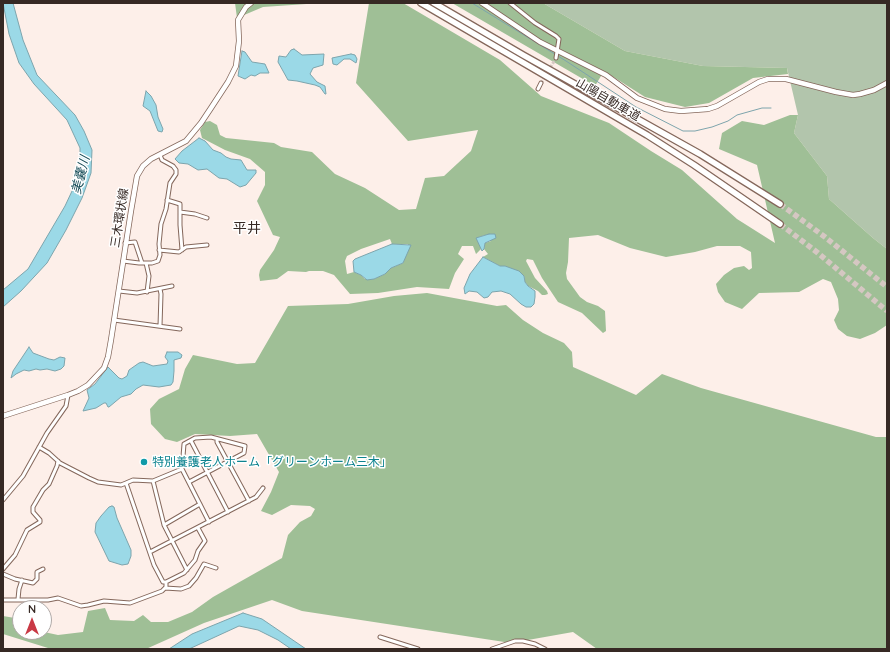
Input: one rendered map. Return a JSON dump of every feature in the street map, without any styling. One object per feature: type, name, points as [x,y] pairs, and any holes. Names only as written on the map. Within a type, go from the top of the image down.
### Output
[{"type":"highway","name":"山陽自動車道","points":[[421,3],[647,135],[694,165],[780,224]]},
{"type":"highway","name":"山陽自動車道","points":[[434,3],[523,55],[700,154],[780,204]]},
{"type":"main road","name":"三木環状線","points":[[3,416],[68,395],[88,385],[104,368],[108,357],[137,176],[143,166],[186,141],[201,124],[228,82],[236,66],[239,41],[238,20],[246,7],[251,3]]},
{"type":"main road","points":[[482,3],[525,33],[606,75],[637,98],[665,109],[681,111],[698,111],[708,109],[718,106],[759,82],[768,79],[786,79],[836,92],[853,94],[860,94],[874,90],[887,83]]},
{"type":"street","points":[[510,3],[559,39],[556,58]]},
{"type":"street","points":[[538,89],[541,83]]},
{"type":"street","points":[[123,261],[144,263],[158,261],[160,255],[161,224],[168,200],[170,183],[176,174],[176,170],[173,166],[162,160],[160,155]]},
{"type":"street","points":[[168,200],[180,204],[182,250]]},
{"type":"street","points":[[180,212],[195,214],[207,218]]},
{"type":"street","points":[[126,243],[135,242],[149,276],[147,292]]},
{"type":"street","points":[[159,250],[179,252],[186,248],[207,245]]},
{"type":"street","points":[[119,291],[138,293],[172,286]]},
{"type":"street","points":[[160,289],[160,326]]},
{"type":"street","points":[[114,320],[180,329]]},
{"type":"street","points":[[3,500],[23,476],[50,427],[66,406],[68,395]]},
{"type":"street","points":[[189,482],[244,453],[244,446],[217,438],[203,437],[184,444],[182,469],[209,522]]},
{"type":"street","points":[[217,438],[217,442],[249,501]]},
{"type":"street","points":[[191,441],[228,512]]},
{"type":"street","points":[[39,448],[58,461],[98,482],[121,485],[133,480],[153,481],[182,469]]},
{"type":"street","points":[[3,569],[12,560],[27,530],[40,522],[40,520],[32,512],[33,508],[43,490],[49,484],[58,466],[58,461]]},
{"type":"street","points":[[153,481],[164,525],[187,570]]},
{"type":"street","points":[[126,483],[150,552],[163,582],[166,582]]},
{"type":"street","points":[[150,552],[249,501],[256,497],[263,488]]},
{"type":"street","points":[[164,525],[200,504]]},
{"type":"street","points":[[166,582],[184,573],[195,560],[198,551],[205,541],[198,528]]},
{"type":"street","points":[[165,588],[181,589],[189,586],[196,578],[204,564],[216,568]]},
{"type":"street","points":[[3,574],[15,579],[33,583],[37,579],[38,572],[43,569]]},
{"type":"street","points":[[18,599],[22,580]]},
{"type":"street","points":[[3,600],[48,600],[58,598],[81,606],[104,601],[130,603],[162,591],[165,588],[166,582]]},
{"type":"street","points":[[380,637],[418,649]]},
{"type":"street","points":[[492,649],[515,641],[529,643],[545,649]]},
{"type":"green space","points":[[235,3],[321,3],[263,7],[237,18]]},
{"type":"green space","points":[[369,3],[403,3],[500,60],[541,96],[609,123],[682,170],[737,219],[775,243],[757,165],[719,149],[722,133],[742,121],[764,125],[790,115],[798,115],[794,133],[827,176],[829,199],[887,249],[887,325],[875,333],[860,339],[847,336],[838,329],[834,320],[839,310],[838,299],[831,282],[823,279],[799,292],[759,293],[742,309],[725,302],[718,292],[716,284],[724,275],[734,268],[744,266],[749,270],[752,268],[751,252],[740,246],[717,246],[695,252],[666,257],[630,248],[598,235],[569,238],[566,273],[567,279],[580,297],[605,311],[606,331],[603,333],[582,313],[558,302],[542,278],[533,260],[527,259],[526,261],[535,278],[548,294],[542,295],[538,291],[528,286],[525,282],[524,276],[483,257],[488,254],[484,249],[485,243],[491,241],[485,235],[477,238],[481,249],[476,254],[473,246],[462,246],[458,254],[464,259],[455,273],[449,289],[417,287],[378,293],[350,294],[334,275],[323,271],[288,271],[277,279],[260,281],[260,270],[274,250],[280,237],[273,235],[257,201],[265,185],[265,172],[250,159],[225,150],[202,138],[200,130],[205,122],[210,121],[217,125],[220,135],[226,138],[274,143],[281,147],[312,152],[335,174],[365,188],[399,210],[416,209],[425,178],[444,176],[471,151],[478,130],[408,141],[356,83]],"holes":[[[390,239],[392,244],[408,244],[403,263],[391,268],[385,274],[374,279],[365,279],[361,275],[354,272],[347,274],[345,261],[347,256],[361,249]]]},
{"type":"green space","points":[[452,3],[543,3],[625,51],[703,66],[787,68],[788,74],[753,78],[709,103],[685,107],[645,97],[604,71],[595,86]]},
{"type":"green space","points":[[543,3],[887,3],[887,249],[829,199],[827,176],[794,133],[798,115],[787,68],[703,66],[625,51]]},
{"type":"green space","points":[[427,293],[497,306],[506,305],[523,320],[543,333],[564,343],[572,352],[573,367],[636,395],[662,374],[701,388],[876,437],[887,437],[887,649],[597,649],[573,632],[511,643],[302,611],[272,600],[204,623],[146,649],[48,649],[22,640],[52,640],[52,634],[58,635],[83,632],[88,611],[105,608],[110,620],[134,621],[143,615],[151,622],[168,622],[192,612],[213,597],[282,558],[288,535],[300,522],[311,516],[315,509],[310,506],[291,505],[272,515],[261,511],[279,472],[257,434],[230,436],[195,434],[177,442],[165,439],[151,424],[150,409],[159,399],[179,389],[185,369],[193,355],[237,364],[255,363],[288,306],[348,304],[394,296]]},
{"type":"green space","points":[[3,616],[12,618],[12,637],[3,634]]},
{"type":"water","name":"美嚢川","points":[[3,3],[13,3],[23,40],[37,75],[75,115],[92,150],[91,173],[82,198],[66,230],[47,263],[21,291],[3,307],[3,290],[28,269],[65,206],[80,174],[80,148],[67,120],[34,84],[19,63],[9,34]]},
{"type":"water","points":[[294,49],[302,55],[324,54],[323,65],[313,68],[310,74],[317,82],[325,86],[326,94],[320,87],[315,85],[288,80],[278,62],[279,56],[286,57],[291,50]]},
{"type":"water","points":[[242,51],[245,52],[252,62],[265,64],[269,73],[260,73],[255,76],[251,75],[245,79],[238,76]]},
{"type":"water","points":[[351,54],[355,55],[357,59],[356,63],[350,59],[344,59],[337,65],[333,64],[332,58]]},
{"type":"water","points":[[146,91],[156,105],[158,117],[163,129],[162,132],[158,131],[150,111],[143,106]]},
{"type":"water","points":[[199,138],[205,141],[213,150],[226,157],[241,160],[247,170],[256,170],[256,173],[246,185],[240,187],[227,179],[219,178],[207,169],[198,170],[188,164],[179,163],[175,159],[182,151]]},
{"type":"water","points":[[489,234],[495,234],[496,238],[485,243],[482,251],[476,238]]},
{"type":"water","points":[[392,244],[411,245],[403,263],[391,268],[385,274],[374,279],[367,280],[354,272],[353,261],[355,259]]},
{"type":"water","points":[[483,257],[500,266],[505,266],[519,271],[524,276],[525,282],[528,286],[535,291],[534,304],[531,307],[526,307],[510,294],[501,291],[492,292],[488,297],[484,298],[477,292],[469,291],[465,294],[464,288],[470,274]]},
{"type":"water","points":[[29,347],[33,353],[49,359],[54,360],[60,357],[65,358],[64,366],[55,371],[47,369],[36,369],[29,371],[24,370],[11,378],[13,371]]},
{"type":"water","points":[[167,352],[178,352],[182,355],[181,358],[174,360],[173,382],[171,385],[159,387],[143,385],[131,394],[121,397],[109,407],[106,403],[104,403],[96,408],[83,411],[89,398],[87,390],[95,384],[108,367],[122,379],[127,376],[129,370],[139,363],[143,362],[153,366],[167,364],[168,361],[165,357]]},
{"type":"water","points":[[109,507],[114,507],[117,518],[131,550],[131,556],[128,564],[122,565],[109,561],[95,532],[96,523]]},
{"type":"water","points":[[243,613],[262,619],[306,649],[291,649],[278,640],[258,630],[239,626],[189,649],[169,649],[192,634]]},
{"type":"waterway","points":[[472,3],[566,61],[636,107],[683,131],[695,131],[712,127],[728,121],[737,115],[762,108],[771,108]]},
{"type":"tunnel","points":[[541,83],[556,58]]},
{"type":"tunnel","points":[[780,204],[825,237],[887,287]]},
{"type":"tunnel","points":[[780,224],[818,253],[887,311]]},
{"type":"place","name":"特別養護老人ホーム「グリーンホーム三木」","points":[[144,462]]},
{"type":"district","name":"平井","points":[[247,229]]}]
